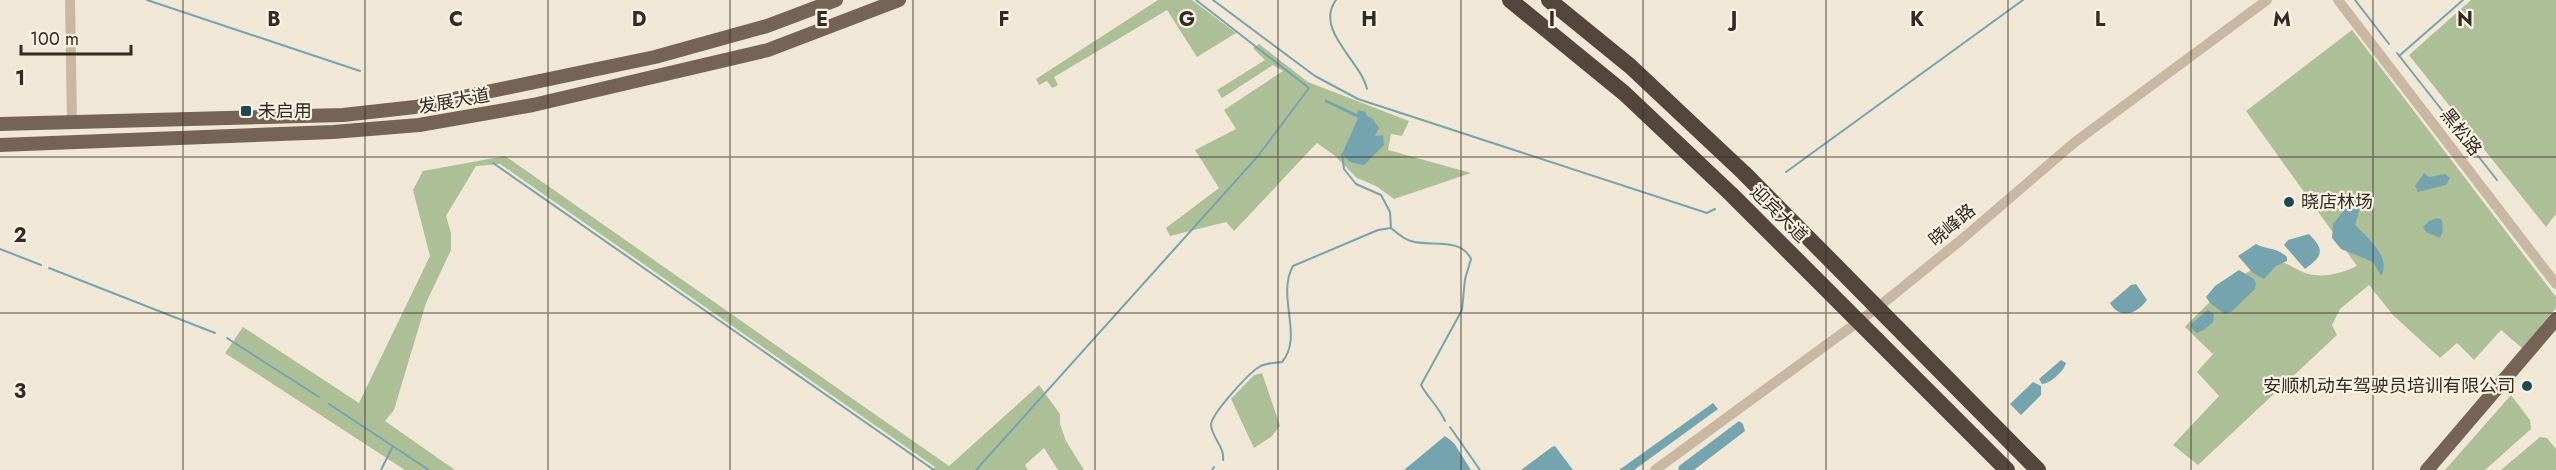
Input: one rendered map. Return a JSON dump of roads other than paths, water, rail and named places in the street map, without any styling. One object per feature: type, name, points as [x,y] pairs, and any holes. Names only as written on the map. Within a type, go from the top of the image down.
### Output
[{"type":"highway","name":"迎宾大道","points":[[1510,0],[1624,93],[1731,194],[2007,470]]},
{"type":"highway","name":"迎宾大道","points":[[1549,0],[1630,66],[1744,173],[2038,470]]},
{"type":"main road","name":"发展大道","points":[[0,124],[343,115],[415,107],[655,57],[767,26],[836,0]]},
{"type":"main road","name":"发展大道","points":[[0,145],[333,132],[419,125],[533,105],[768,50],[899,0]]},
{"type":"main road","points":[[2427,470],[2556,319]]},
{"type":"street","points":[[69,0],[72,123]]},
{"type":"street","name":"晓峰路","points":[[1655,470],[1877,308],[1961,240],[2075,142],[2267,0]]},
{"type":"street","name":"黑松路","points":[[2338,0],[2556,284]]},
{"type":"water","points":[[1325,99],[1357,114],[1358,110],[1366,112],[1366,115],[1373,119],[1379,128],[1375,136],[1383,135],[1384,145],[1364,165],[1350,162],[1342,154],[1358,118],[1325,102]]},
{"type":"water","points":[[2424,173],[2429,177],[2445,174],[2450,178],[2446,185],[2418,192],[2415,186]]},
{"type":"water","points":[[2357,199],[2360,208],[2355,225],[2381,255],[2384,269],[2381,276],[2373,262],[2341,249],[2332,238],[2333,224],[2352,200]]},
{"type":"water","points":[[2437,218],[2442,220],[2443,231],[2440,238],[2426,232],[2423,227],[2429,221]]},
{"type":"water","points":[[2309,234],[2318,244],[2320,253],[2305,269],[2284,245],[2288,240]]},
{"type":"water","points":[[2256,244],[2287,257],[2287,261],[2276,266],[2264,279],[2253,273],[2238,256]]},
{"type":"water","points":[[2239,270],[2254,279],[2255,289],[2231,312],[2225,314],[2210,303],[2206,297],[2215,286]]},
{"type":"water","points":[[2136,284],[2147,300],[2134,312],[2119,312],[2110,303],[2131,285]]},
{"type":"water","points":[[2208,310],[2214,315],[2213,322],[2204,330],[2196,333],[2191,324]]},
{"type":"water","points":[[2061,360],[2066,363],[2063,370],[2053,379],[2042,384],[2039,379]]},
{"type":"water","points":[[2033,382],[2041,386],[2041,395],[2021,415],[2010,404]]},
{"type":"water","points":[[1713,403],[1718,409],[1634,470],[1619,470]]},
{"type":"water","points":[[1739,421],[1743,424],[1745,431],[1694,470],[1678,470],[1679,466]]},
{"type":"water","points":[[1445,436],[1454,443],[1471,470],[1404,470]]},
{"type":"water","points":[[1555,446],[1573,470],[1521,470],[1552,447]]},
{"type":"waterway","points":[[147,0],[360,71]]},
{"type":"waterway","points":[[976,470],[1258,156],[1309,88],[1196,0]]},
{"type":"waterway","points":[[1213,0],[1315,76],[1358,99],[1707,213],[1715,209]]},
{"type":"waterway","points":[[1336,0],[1331,11],[1331,23],[1367,89]]},
{"type":"waterway","points":[[1786,172],[2023,0]]},
{"type":"waterway","points":[[2355,0],[2389,44]]},
{"type":"waterway","points":[[2399,56],[2463,0]]},
{"type":"waterway","points":[[2397,53],[2497,180]]},
{"type":"waterway","points":[[1342,154],[1344,169],[1356,184],[1381,195],[1390,212],[1391,228],[1398,234],[1405,239],[1419,243],[1453,245],[1466,252],[1471,259],[1465,279],[1462,310],[1421,385],[1445,421]]},
{"type":"waterway","points":[[493,163],[934,470]]},
{"type":"waterway","points":[[1223,460],[1222,451],[1211,425],[1217,412],[1254,371],[1264,365],[1282,362],[1288,352],[1291,329],[1287,290],[1293,266],[1378,230],[1391,228]]},
{"type":"waterway","points":[[0,249],[41,265]]},
{"type":"waterway","points":[[49,268],[215,333]]},
{"type":"waterway","points":[[227,338],[319,397]]},
{"type":"waterway","points":[[329,404],[429,470]]},
{"type":"waterway","points":[[1450,427],[1480,470]]},
{"type":"waterway","points":[[381,470],[393,446]]},
{"type":"place","name":"未启用","points":[[246,111]]},
{"type":"place","name":"晓店林场","points":[[2289,202]]},
{"type":"place","name":"安顺机动车驾驶员培训有限公司","points":[[2527,386]]}]
